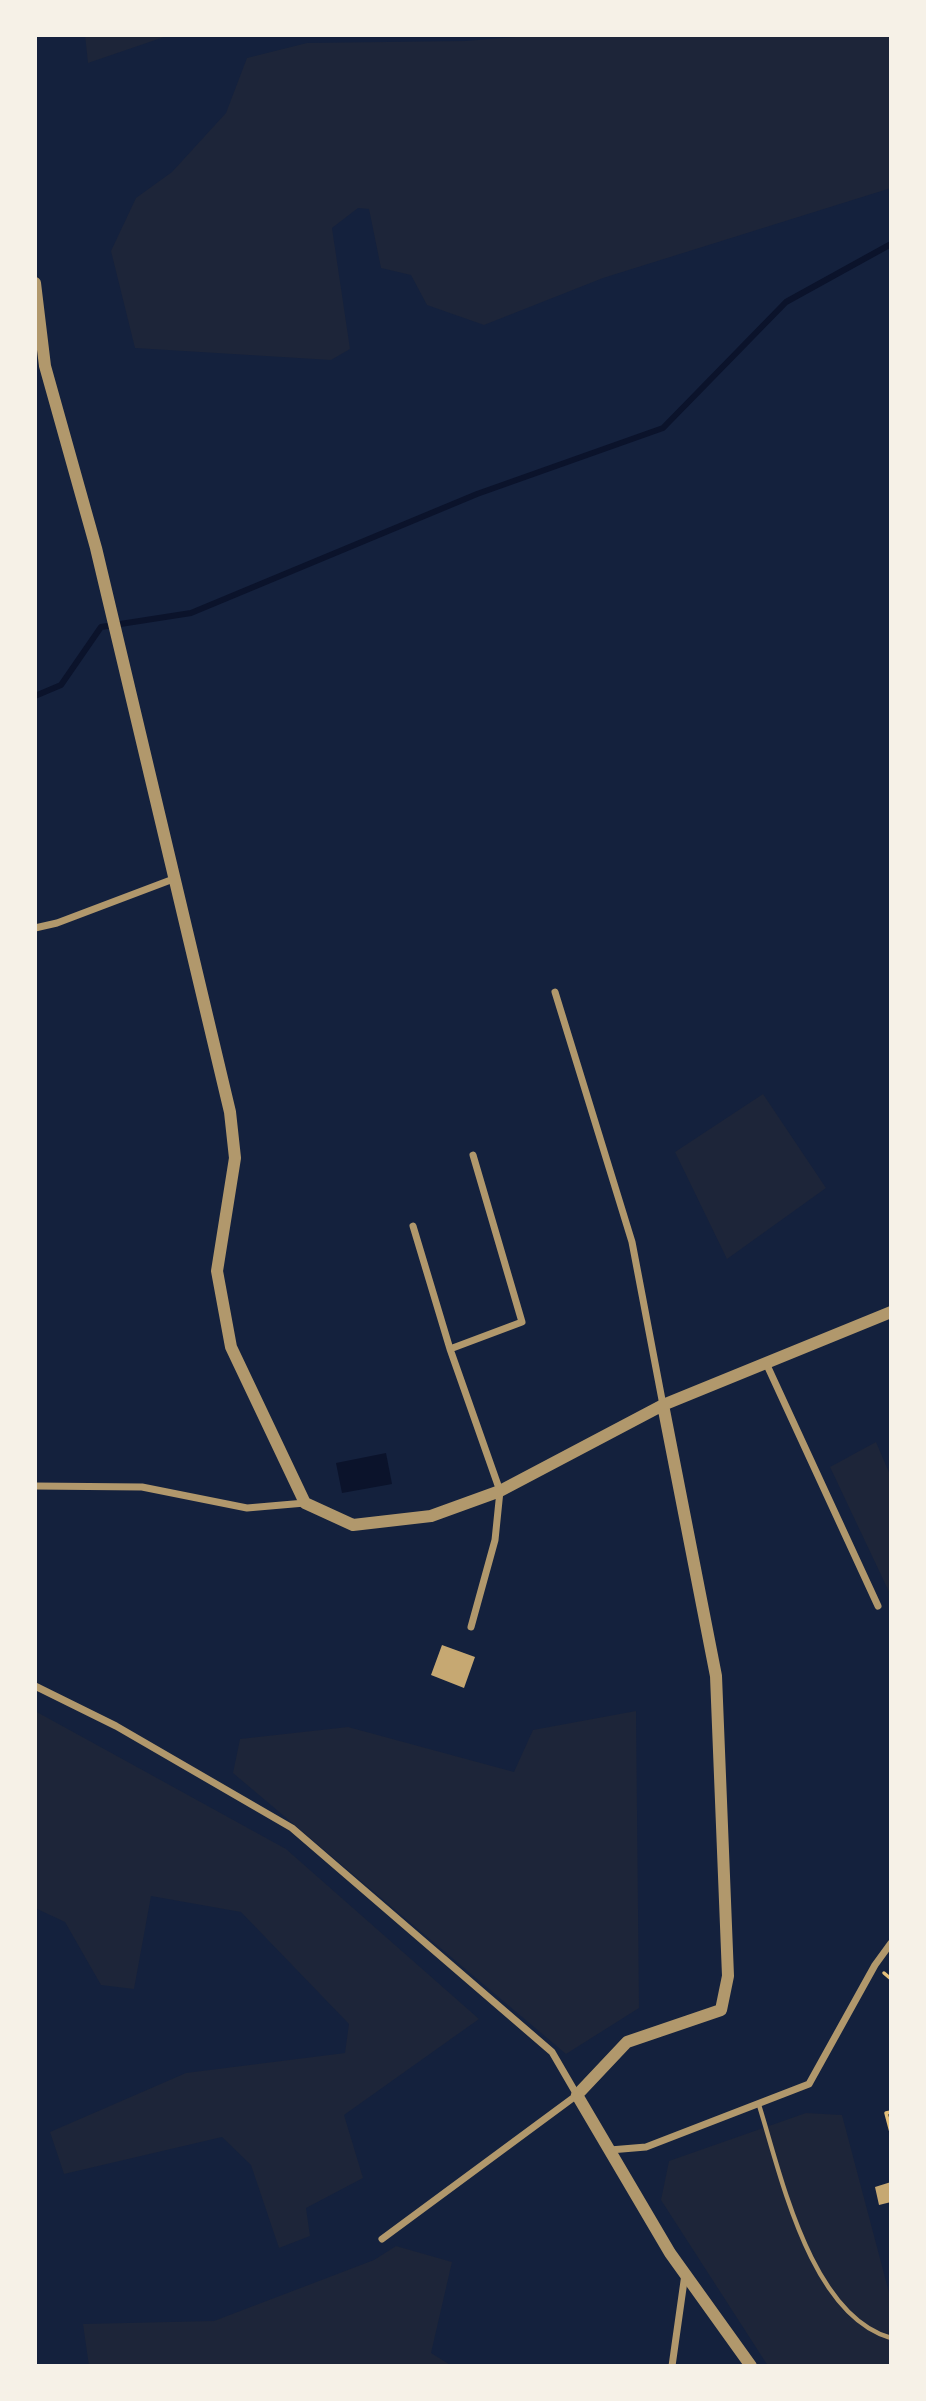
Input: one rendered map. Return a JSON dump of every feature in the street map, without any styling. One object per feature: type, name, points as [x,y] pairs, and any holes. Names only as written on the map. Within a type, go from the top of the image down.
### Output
[{"type":"street","points":[[35,283],[45,366],[96,548],[230,1112],[235,1158],[217,1271],[231,1347],[305,1503]]},
{"type":"street","points":[[35,928],[57,923],[176,878]]},
{"type":"street","points":[[382,2239],[577,2095],[627,2042],[721,2010],[728,1976],[716,1676],[632,1242],[555,992]]},
{"type":"street","points":[[450,1349],[522,1322],[473,1155]]},
{"type":"street","points":[[413,1226],[450,1349],[500,1490],[495,1540],[471,1627]]},
{"type":"street","points":[[35,1486],[142,1487],[247,1507],[305,1503],[353,1524],[431,1516],[500,1490],[663,1405],[891,1312]]},
{"type":"street","points":[[766,1363],[878,1606]]},
{"type":"street","points":[[35,1686],[116,1726],[292,1828],[552,2052],[685,2273],[751,2366]]},
{"type":"street","points":[[610,2150],[646,2147],[809,2084],[875,1965],[891,1943]]},
{"type":"street","points":[[672,2366],[685,2273]]},
{"type":"lane","points":[[759,2105],[804,2245],[838,2302],[878,2334],[891,2338]]},
{"type":"path","points":[[891,2112],[886,2112],[891,2132]]},
{"type":"shaded area","points":[[85,35],[170,35],[88,63]]},
{"type":"shaded area","points":[[540,35],[891,35],[891,188],[603,278],[484,325],[427,305],[411,275],[381,268],[369,209],[358,208],[332,228],[350,349],[331,360],[135,348],[111,251],[136,198],[172,172],[226,113],[247,58],[307,43],[465,41]]},
{"type":"shaded area","points":[[763,1094],[826,1188],[727,1259],[675,1152]]},
{"type":"shaded area","points":[[876,1442],[891,1477],[891,1596],[830,1467]]},
{"type":"shaded area","points":[[386,1453],[392,1484],[342,1493],[336,1463]]},
{"type":"shaded area","points":[[35,1711],[286,1849],[479,2019],[344,2115],[363,2178],[306,2208],[310,2236],[279,2248],[251,2165],[222,2137],[64,2174],[50,2132],[186,2073],[345,2053],[349,2024],[241,1912],[151,1896],[134,1989],[101,1985],[65,1922],[35,1908]]},
{"type":"shaded area","points":[[636,1711],[639,2008],[566,2054],[233,1773],[240,1739],[348,1727],[514,1772],[533,1730]]},
{"type":"shaded area","points":[[806,2113],[842,2115],[891,2300],[891,2366],[768,2366],[661,2200],[669,2161]]},
{"type":"shaded area","points":[[396,2246],[452,2262],[431,2353],[452,2366],[89,2366],[83,2324],[214,2321],[374,2260]]},
{"type":"building","points":[[442,1645],[475,1657],[464,1688],[431,1675]]},
{"type":"building","points":[[891,2182],[891,2202],[879,2205],[875,2187]]},
{"type":"waterway","points":[[35,696],[61,685],[101,627],[191,613],[477,494],[663,428],[786,302],[891,244]]}]
